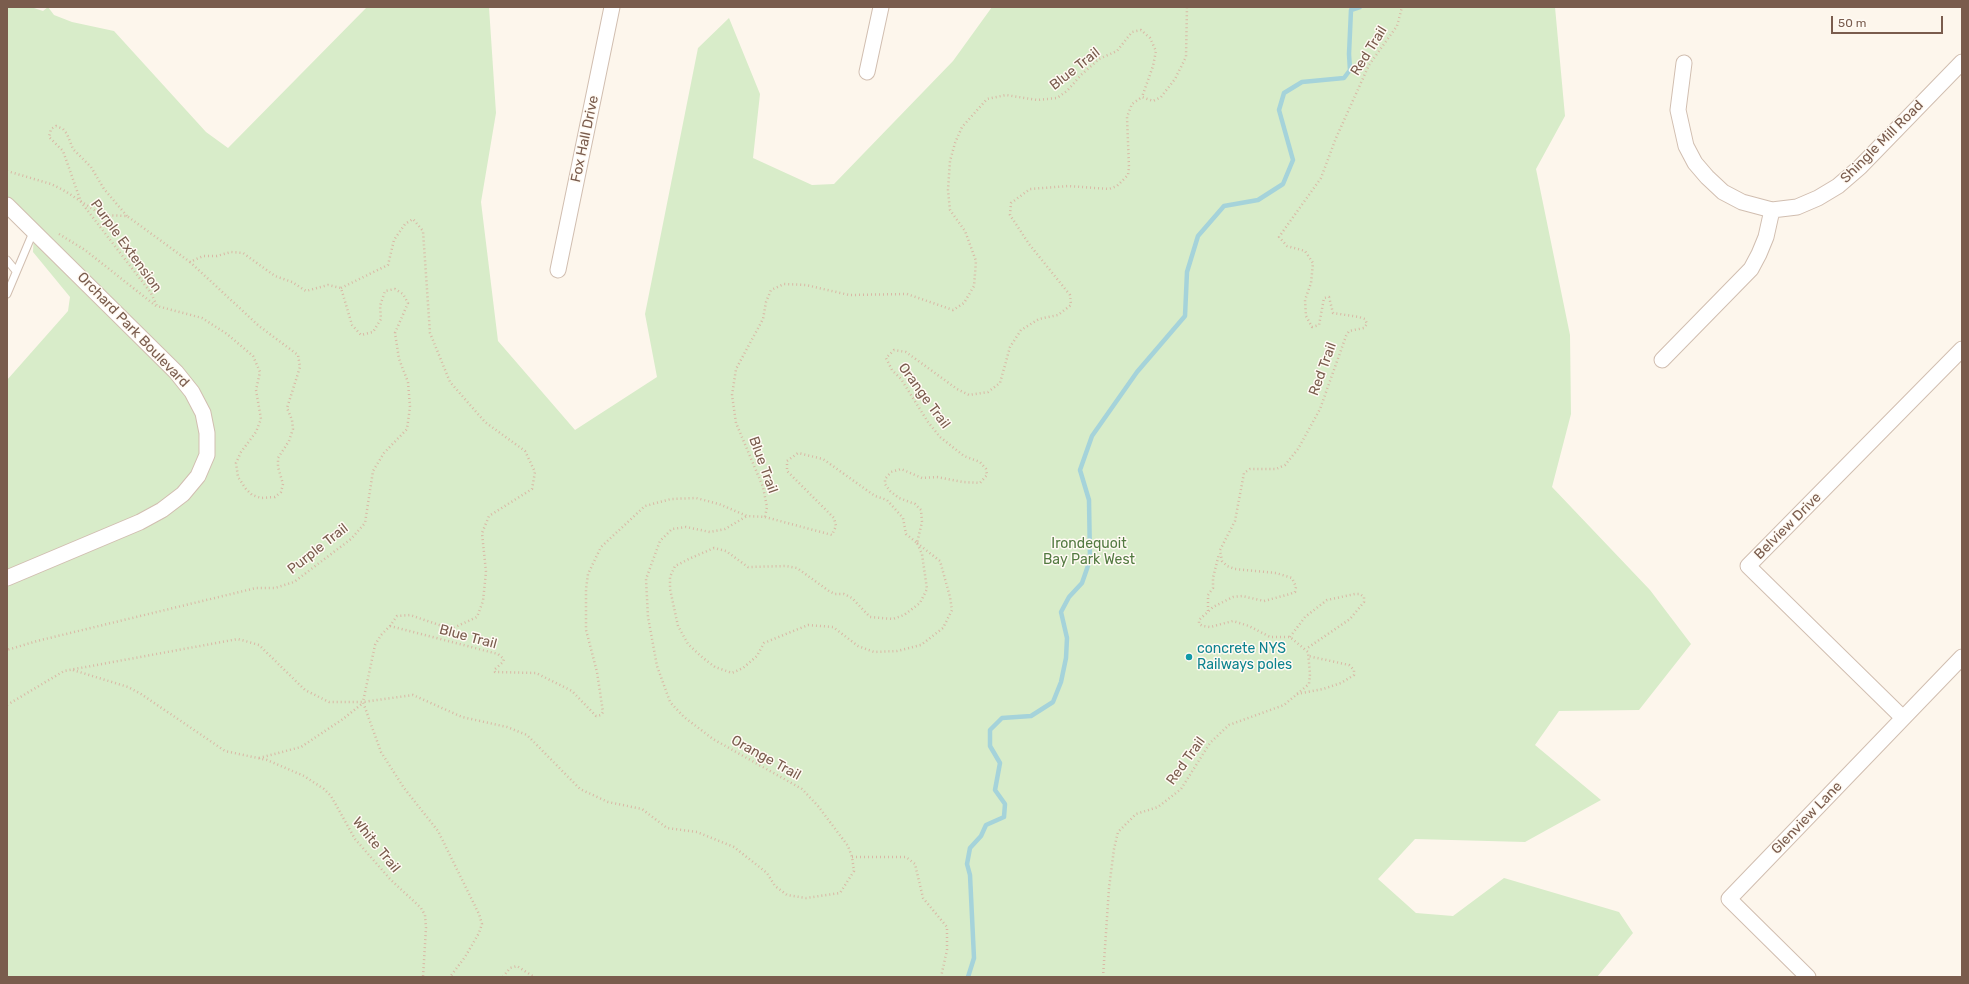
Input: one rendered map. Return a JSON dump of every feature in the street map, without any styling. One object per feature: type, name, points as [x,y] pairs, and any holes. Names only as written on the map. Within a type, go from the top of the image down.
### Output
[{"type":"street","name":"Fox Hall Drive","points":[[558,270],[612,7]]},
{"type":"street","points":[[867,72],[881,7]]},
{"type":"street","name":"Shingle Mill Road","points":[[1684,63],[1678,110],[1686,146],[1695,163],[1723,192],[1742,202],[1772,210],[1797,207],[1818,198],[1838,186],[1860,167],[1962,62]]},
{"type":"street","name":"Orchard Park Boulevard","points":[[7,205],[176,372],[192,392],[203,413],[208,433],[206,455],[198,476],[182,494],[162,510],[140,522],[7,578]]},
{"type":"street","points":[[1662,360],[1751,269],[1766,237],[1772,210]]},
{"type":"street","name":"Belview Drive","points":[[1903,718],[1748,566],[1962,349]]},
{"type":"street","name":"Glenview Lane","points":[[1808,977],[1728,899],[1962,657]]},
{"type":"lane","points":[[7,294],[34,230]]},
{"type":"lane","points":[[7,260],[16,271]]},
{"type":"path","points":[[1142,97],[1153,101],[1161,97],[1175,79],[1186,57],[1187,7]]},
{"type":"path","name":"Red Trail","points":[[1220,550],[1235,521],[1244,473],[1250,469],[1276,469],[1285,465],[1298,449],[1320,408],[1346,336],[1349,331],[1364,328],[1367,324],[1365,319],[1359,317],[1333,314],[1329,297],[1324,298],[1319,325],[1312,327],[1306,316],[1305,305],[1313,263],[1305,251],[1287,246],[1280,238],[1322,178],[1336,138],[1369,65],[1397,26],[1402,7]]},
{"type":"path","name":"Blue Trail","points":[[390,626],[498,654],[504,659],[503,662],[494,670],[495,672],[536,673],[572,691],[596,716],[601,715],[603,712],[597,672],[586,630],[586,589],[588,574],[601,547],[645,506],[671,499],[696,498],[719,504],[747,516],[765,517],[767,507],[763,487],[736,423],[732,395],[736,369],[763,319],[766,302],[771,290],[784,284],[806,285],[849,295],[907,294],[953,310],[964,303],[974,286],[975,277],[976,261],[965,231],[950,210],[948,190],[950,160],[955,143],[962,127],[973,113],[987,99],[1000,96],[1006,95],[1037,100],[1057,98],[1067,91],[1081,75],[1099,59],[1117,51],[1132,32],[1141,30],[1150,38],[1156,51],[1153,66],[1142,97]]},
{"type":"path","name":"Orange Trail","points":[[917,543],[922,522],[921,510],[915,504],[899,498],[890,491],[885,484],[885,479],[891,472],[901,469],[922,478],[937,477],[963,482],[980,483],[987,475],[986,469],[980,462],[964,456],[940,437],[928,422],[901,379],[892,370],[886,358],[894,350],[906,352],[957,389],[969,395],[988,392],[1000,382],[1010,347],[1021,330],[1039,319],[1058,315],[1071,305],[1070,295],[1029,244],[1010,214],[1011,203],[1030,189],[1068,186],[1109,189],[1117,186],[1128,175],[1127,117],[1132,104],[1142,97]]},
{"type":"path","name":"Purple Extension","points":[[127,216],[104,189],[91,167],[73,148],[68,134],[56,126],[50,129],[49,137],[63,151],[81,202],[151,293],[157,306],[202,318],[227,334],[252,356],[260,372],[256,390],[261,419],[256,432],[241,452],[236,462],[238,477],[252,495],[261,498],[275,497],[280,492],[284,484],[278,467],[278,458],[289,441],[293,428],[292,420],[287,408],[300,366],[298,355],[259,326],[190,262]]},
{"type":"path","points":[[7,171],[51,184],[66,191],[102,215],[127,216],[190,262],[203,256],[217,256],[231,252],[243,253],[275,276],[292,282],[306,290],[328,285],[341,288],[388,265],[394,240],[404,224],[413,219],[423,231],[430,333],[450,382],[485,422],[525,451],[535,472],[532,489],[489,516],[482,533],[486,572],[484,601],[477,617],[452,628],[410,615],[397,616],[381,635],[375,646],[363,702],[381,752],[404,788],[438,831],[479,914],[482,924],[479,933],[465,957],[450,977]]},
{"type":"path","points":[[52,232],[59,234],[85,250],[157,306]]},
{"type":"path","name":"Purple Trail","points":[[7,650],[37,641],[256,588],[275,588],[294,582],[350,539],[366,523],[373,471],[384,452],[407,429],[410,407],[408,382],[399,359],[395,333],[408,303],[403,294],[395,288],[385,290],[380,306],[381,319],[373,332],[361,335],[352,325],[341,288]]},
{"type":"path","points":[[765,517],[832,535],[836,526],[834,518],[788,471],[787,461],[798,453],[823,460],[875,496],[887,500],[903,518],[906,534],[940,561],[950,596],[952,610],[943,628],[921,645],[897,651],[874,652],[858,646],[833,627],[808,625],[764,643],[757,656],[743,668],[732,672],[715,667],[703,658],[688,644],[678,626],[670,589],[670,577],[675,566],[714,548],[726,551],[748,567],[786,566],[797,568],[829,591],[835,594],[844,594],[852,598],[870,617],[893,619],[904,615],[920,604],[927,589],[922,554],[917,543]]},
{"type":"path","name":"Orange Trail","points":[[747,516],[725,529],[710,532],[686,527],[672,529],[660,541],[646,579],[648,617],[657,666],[670,702],[684,717],[729,748],[802,789],[818,806],[848,846],[852,857]]},
{"type":"path","points":[[1208,611],[1208,595],[1213,588],[1213,578],[1220,550]]},
{"type":"path","points":[[1220,550],[1222,561],[1227,566],[1235,569],[1276,573],[1292,578],[1296,587],[1295,592],[1264,601],[1242,596],[1233,597],[1208,611],[1199,620],[1199,624],[1203,626],[1210,627],[1233,621],[1249,626],[1270,637],[1290,637],[1306,649],[1350,619],[1364,602],[1364,597],[1360,594],[1355,594],[1327,600],[1305,617],[1290,637]]},
{"type":"path","points":[[7,705],[64,670],[238,639],[259,644],[305,690],[329,702],[363,702],[413,695],[462,717],[507,727],[527,734],[580,789],[608,802],[642,809],[667,828],[697,832],[734,847],[767,873],[775,886],[787,895],[806,898],[840,892],[854,871],[852,857],[906,857],[915,864],[923,898],[947,927],[948,950],[941,977]]},
{"type":"path","name":"Red Trail","points":[[1103,977],[1109,888],[1114,849],[1118,832],[1136,814],[1158,807],[1181,789],[1210,743],[1229,726],[1284,705],[1309,684],[1308,656],[1306,649]]},
{"type":"path","name":"Red Trail","points":[[1297,694],[1323,689],[1350,679],[1354,675],[1354,670],[1349,665],[1308,656]]},
{"type":"path","name":"White Trail","points":[[71,669],[128,687],[205,736],[221,749],[259,758],[288,768],[324,789],[331,796],[355,839],[390,879],[421,908],[425,915],[426,928],[423,977]]},
{"type":"path","name":"White Trail","points":[[259,758],[301,747],[343,719],[363,702]]},
{"type":"path","points":[[503,977],[510,968],[517,966],[534,977]]},
{"type":"green space","name":"Irondequoit Bay Park West","points":[[7,7],[31,7],[43,11],[48,7],[54,15],[72,22],[114,31],[206,132],[228,148],[367,7],[489,7],[496,113],[481,202],[498,341],[575,430],[657,377],[645,314],[698,48],[729,18],[760,94],[753,158],[812,185],[834,184],[953,61],[992,7],[1555,7],[1565,116],[1536,169],[1570,335],[1571,414],[1552,487],[1650,590],[1691,644],[1639,710],[1559,711],[1535,745],[1601,800],[1525,842],[1415,839],[1378,879],[1416,913],[1453,916],[1504,878],[1619,912],[1633,933],[1597,977],[7,977],[7,380],[68,311],[70,297],[33,252],[34,230],[7,205]]},
{"type":"waterway","points":[[968,977],[974,958],[970,875],[967,864],[970,848],[981,836],[986,825],[1004,817],[1005,804],[995,790],[1000,763],[990,746],[990,730],[1002,718],[1031,716],[1053,702],[1061,682],[1066,658],[1067,638],[1061,612],[1069,597],[1082,583],[1090,560],[1089,500],[1080,470],[1092,436],[1137,372],[1185,316],[1187,272],[1198,236],[1224,206],[1258,200],[1283,184],[1293,160],[1279,110],[1284,93],[1302,82],[1344,78],[1350,70],[1349,54],[1351,10],[1360,7]]},
{"type":"place","name":"concrete NYS Railways poles","points":[[1189,657]]}]
